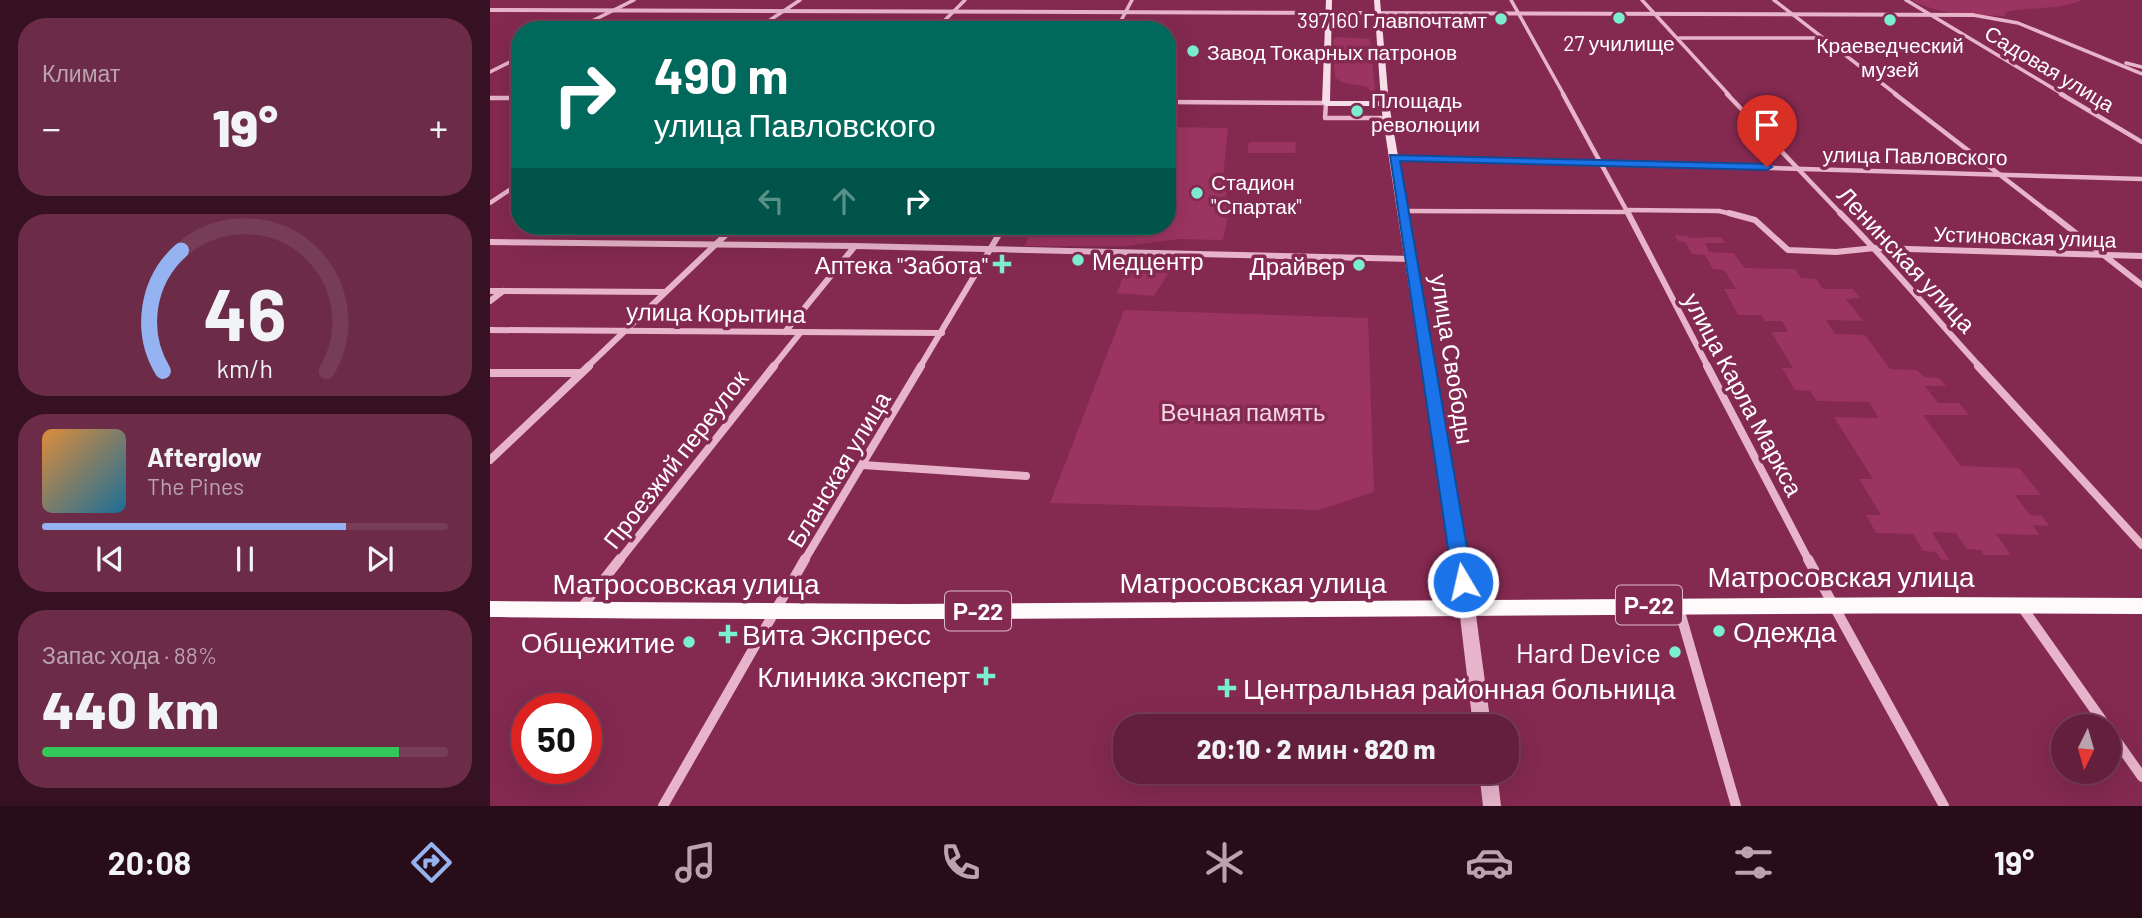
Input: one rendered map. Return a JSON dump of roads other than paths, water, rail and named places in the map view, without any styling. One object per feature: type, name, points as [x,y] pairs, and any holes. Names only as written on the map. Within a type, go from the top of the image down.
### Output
[{"type":"highway","name":"Матросовская улица","points":[[490,609],[774,612],[1831,603],[2142,606]]},
{"type":"main road","points":[[1329,0],[1326,103],[1385,104]]},
{"type":"main road","name":"улица Свободы","points":[[1377,0],[1385,104],[1467,608]]},
{"type":"street","points":[[592,21],[634,0]]},
{"type":"street","points":[[768,21],[800,0]]},
{"type":"street","points":[[944,21],[965,0]]},
{"type":"street","points":[[1121,21],[1132,0]]},
{"type":"street","name":"улица Карла Маркса","points":[[1511,0],[1601,162],[1831,603],[1944,806]]},
{"type":"street","name":"Ленинская улица","points":[[1643,0],[1795,168],[1875,248],[1892,271],[2142,545]]},
{"type":"street","points":[[1774,0],[2142,285]]},
{"type":"street","name":"Садовая улица","points":[[1906,0],[2142,142]]},
{"type":"street","points":[[490,10],[1973,15],[2018,23],[2142,74]]},
{"type":"street","points":[[1679,38],[1824,38]]},
{"type":"street","points":[[2111,60],[2142,67]]},
{"type":"street","points":[[490,72],[511,62]]},
{"type":"street","points":[[490,98],[511,98]]},
{"type":"street","points":[[1176,102],[1326,103],[1325,118],[1388,118]]},
{"type":"street","name":"улица Павловского","points":[[1394,158],[1996,172],[2142,179]]},
{"type":"street","points":[[490,202],[511,189]]},
{"type":"street","name":"Устиновская улица","points":[[1404,211],[1719,211],[1755,220],[1788,250],[1836,252],[1875,248],[2142,256]]},
{"type":"street","points":[[490,460],[726,235]]},
{"type":"street","name":"Бланская улица","points":[[663,806],[774,612],[999,235]]},
{"type":"street","points":[[490,242],[855,246],[1412,259]]},
{"type":"street","points":[[785,332],[855,246]]},
{"type":"street","points":[[490,291],[666,292]]},
{"type":"street","points":[[490,301],[503,291]]},
{"type":"street","name":"улица Корытина","points":[[490,330],[942,333]]},
{"type":"street","name":"Проезжий переулок","points":[[579,611],[801,332]]},
{"type":"street","points":[[490,373],[579,373]]},
{"type":"street","points":[[863,465],[1026,476]]},
{"type":"street","points":[[2020,604],[2097,714]]},
{"type":"street","points":[[1678,605],[1737,806]]},
{"type":"street","name":"улица Свободы","points":[[1467,608],[1480,714]]},
{"type":"street","points":[[2121,748],[2142,777]]},
{"type":"street","points":[[1489,784],[1492,806]]},
{"type":"place","name":"27 училище","points":[[1619,18]]},
{"type":"place","name":"397160 Главпочтамт","points":[[1501,19]]},
{"type":"place","name":"Краеведческий музей","points":[[1890,20]]},
{"type":"place","name":"Завод Токарных патронов","points":[[1193,51]]},
{"type":"place","name":"Площадь революции","points":[[1357,111]]},
{"type":"place","name":"Стадион \"Спартак\"","points":[[1197,193]]},
{"type":"place","name":"Медцентр","points":[[1078,260]]},
{"type":"place","name":"Аптека \"Забота\"","points":[[1002,264]]},
{"type":"place","name":"Драйвер","points":[[1359,265]]},
{"type":"place","name":"Одежда","points":[[1719,631]]},
{"type":"place","name":"Вита Экспресс","points":[[728,634]]},
{"type":"place","name":"Общежитие","points":[[689,642]]},
{"type":"place","name":"Hard Device","points":[[1675,652]]},
{"type":"place","name":"Клиника эксперт","points":[[986,676]]},
{"type":"place","name":"Центральная районная больница","points":[[1227,688]]},
{"type":"park label","name":"Вечная память","points":[[1243,411]]}]
